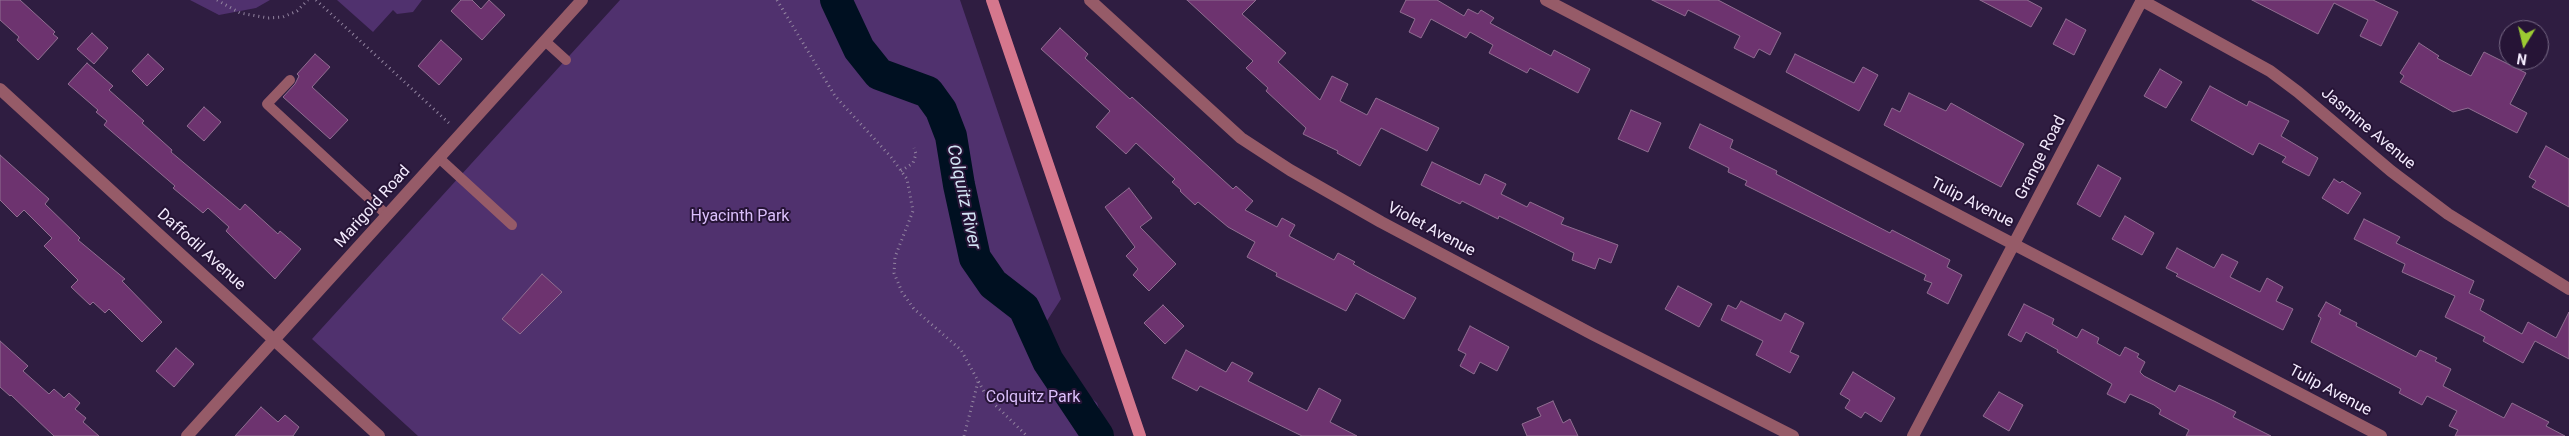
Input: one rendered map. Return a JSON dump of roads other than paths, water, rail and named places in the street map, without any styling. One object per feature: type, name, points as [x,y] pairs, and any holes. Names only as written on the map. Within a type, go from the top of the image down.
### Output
[{"type":"main road","points":[[992,0],[1140,436]]},
{"type":"street","name":"Marigold Road","points":[[188,436],[582,0]]},
{"type":"street","name":"Violet Avenue","points":[[1090,0],[1240,138],[1290,170],[1381,222],[1592,334],[1793,436]]},
{"type":"street","name":"Tulip Avenue","points":[[1546,0],[2381,436]]},
{"type":"street","name":"Grange Road","points":[[1913,436],[2141,0]]},
{"type":"street","name":"Jasmine Avenue","points":[[2141,0],[2270,71],[2298,92],[2391,171],[2448,214],[2569,289]]},
{"type":"street","name":"Daffodil Avenue","points":[[0,89],[379,436]]},
{"type":"lane","points":[[545,41],[566,60]]},
{"type":"lane","points":[[290,80],[268,104],[387,215]]},
{"type":"lane","points":[[439,158],[512,225]]},
{"type":"waterway","name":"Colquitz River","points":[[836,0],[859,49],[879,74],[928,92],[941,110],[951,136],[959,185],[975,258],[993,284],[1024,308],[1048,361],[1098,436]]},
{"type":"park label","name":"Hyacinth Park","points":[[740,217]]},
{"type":"park label","name":"Colquitz Park","points":[[1033,398]]}]
